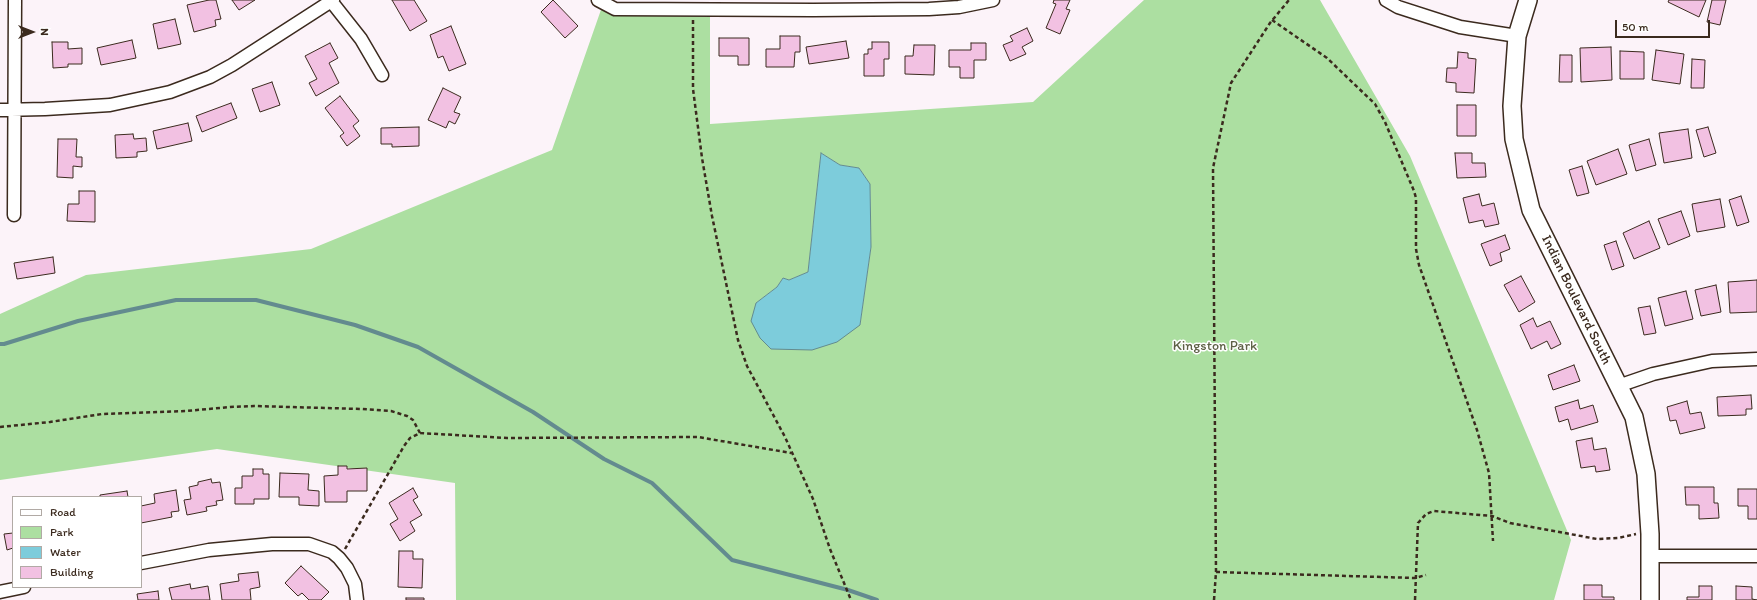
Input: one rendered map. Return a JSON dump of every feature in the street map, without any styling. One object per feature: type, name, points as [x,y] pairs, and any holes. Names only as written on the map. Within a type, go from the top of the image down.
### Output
[{"type":"street","points":[[14,215],[15,0]]},
{"type":"street","points":[[0,110],[110,105],[170,92],[210,77],[232,65],[332,0],[361,39],[382,75]]},
{"type":"street","points":[[598,0],[615,9],[813,10],[929,9],[959,7],[993,0]]},
{"type":"street","points":[[1386,0],[1398,7],[1460,27],[1517,36]]},
{"type":"street","name":"Indian Boulevard South","points":[[1528,0],[1517,36],[1512,106],[1514,139],[1531,210],[1634,417],[1646,474],[1650,531],[1650,600]]},
{"type":"street","points":[[1618,386],[1653,374],[1712,361],[1757,359]]},
{"type":"street","points":[[142,563],[209,550],[272,544],[308,544],[332,552],[339,558],[347,568],[355,584],[357,600]]},
{"type":"street","points":[[1650,556],[1757,556]]},
{"type":"street","points":[[0,592],[19,588]]},
{"type":"path","points":[[1214,600],[1216,572],[1213,168],[1231,83],[1272,20],[1289,0]]},
{"type":"path","points":[[693,9],[693,89],[702,158],[712,216],[738,340],[747,366],[776,419],[813,499],[830,549],[851,600]]},
{"type":"path","points":[[1272,20],[1327,58],[1375,104],[1385,122],[1416,198],[1416,249],[1419,265],[1477,430],[1489,473],[1493,541]]},
{"type":"path","points":[[0,427],[102,414],[186,411],[254,406],[391,411],[407,416],[413,420],[420,433]]},
{"type":"path","points":[[339,558],[361,523],[404,446],[410,438],[420,433],[507,438],[698,438],[791,453]]},
{"type":"path","points":[[1415,600],[1418,523],[1426,514],[1434,511],[1492,516],[1510,523],[1597,539],[1618,538],[1650,531]]},
{"type":"path","points":[[1216,572],[1415,578],[1426,576]]},
{"type":"green space","name":"Kingston Park","points":[[1144,0],[1320,0],[1410,156],[1571,540],[1554,600],[456,600],[455,483],[217,449],[0,480],[0,314],[86,275],[311,249],[552,150],[603,4],[710,9],[710,124],[1033,102]],"holes":[[[821,153],[840,165],[859,168],[870,184],[871,247],[860,325],[756,303],[777,287],[783,278],[789,280],[808,272]]]},
{"type":"water","points":[[821,153],[840,165],[859,168],[870,184],[871,247],[860,325],[837,342],[812,350],[771,349],[760,338],[751,321],[756,303],[777,287],[783,278],[789,280],[808,272]]},
{"type":"building","points":[[216,0],[221,19],[215,20],[216,26],[194,32],[187,5]]},
{"type":"building","points":[[232,0],[255,0],[239,10]]},
{"type":"building","points":[[392,0],[414,0],[427,21],[410,31]]},
{"type":"building","points":[[553,0],[578,26],[565,38],[541,12]]},
{"type":"building","points":[[1054,0],[1070,0],[1066,9],[1070,10],[1060,34],[1046,28],[1056,4],[1053,3]]},
{"type":"building","points":[[1669,0],[1706,0],[1699,17],[1668,2]]},
{"type":"building","points":[[1712,0],[1726,0],[1720,25],[1707,22]]},
{"type":"building","points":[[175,19],[181,44],[158,49],[153,24]]},
{"type":"building","points":[[451,26],[466,64],[449,71],[443,56],[438,58],[430,35]]},
{"type":"building","points":[[1027,28],[1033,41],[1022,47],[1026,54],[1010,61],[1003,45],[1013,41],[1010,36]]},
{"type":"building","points":[[780,36],[800,36],[800,52],[795,52],[794,67],[766,67],[766,49],[780,49]]},
{"type":"building","points":[[719,38],[749,38],[749,65],[738,65],[738,56],[719,56]]},
{"type":"building","points":[[132,40],[136,58],[101,65],[97,48]]},
{"type":"building","points":[[846,41],[849,58],[809,64],[806,47]]},
{"type":"building","points":[[52,42],[68,42],[68,49],[82,48],[82,64],[68,64],[68,67],[53,68]]},
{"type":"building","points":[[872,42],[889,42],[889,59],[884,59],[884,76],[864,76],[864,54],[868,54],[868,49],[872,49]]},
{"type":"building","points":[[330,43],[338,58],[329,63],[339,83],[316,96],[309,83],[317,79],[305,56]]},
{"type":"building","points":[[971,43],[986,43],[986,60],[974,60],[974,78],[960,78],[960,67],[949,67],[949,50],[971,50]]},
{"type":"building","points":[[914,45],[935,45],[934,75],[905,74],[905,56],[913,56]]},
{"type":"building","points":[[1611,47],[1612,80],[1581,82],[1580,48]]},
{"type":"building","points":[[1656,50],[1684,54],[1680,84],[1652,80]]},
{"type":"building","points":[[1620,51],[1644,52],[1644,79],[1620,79]]},
{"type":"building","points":[[1458,52],[1468,53],[1468,58],[1476,59],[1474,93],[1456,92],[1456,83],[1446,82],[1447,68],[1457,68]]},
{"type":"building","points":[[1560,55],[1572,55],[1572,82],[1559,82]]},
{"type":"building","points":[[1692,59],[1705,60],[1704,88],[1691,88]]},
{"type":"building","points":[[272,82],[280,105],[260,112],[252,89]]},
{"type":"building","points":[[443,88],[461,97],[454,112],[460,114],[455,124],[449,121],[446,128],[428,120]]},
{"type":"building","points":[[340,96],[359,121],[353,126],[360,136],[347,146],[340,136],[344,133],[325,108]]},
{"type":"building","points":[[231,103],[237,118],[202,132],[196,116]]},
{"type":"building","points":[[1457,105],[1476,105],[1476,136],[1457,136]]},
{"type":"building","points":[[188,123],[192,141],[157,149],[153,131]]},
{"type":"building","points":[[419,127],[419,146],[392,147],[392,144],[381,144],[381,128]]},
{"type":"building","points":[[1708,127],[1716,153],[1704,157],[1696,130]]},
{"type":"building","points":[[1688,129],[1692,158],[1664,163],[1659,133]]},
{"type":"building","points":[[133,134],[134,139],[146,138],[147,151],[137,152],[137,157],[116,158],[115,135]]},
{"type":"building","points":[[58,139],[77,139],[76,157],[82,157],[82,167],[73,166],[73,178],[57,177]]},
{"type":"building","points":[[1649,139],[1656,165],[1636,171],[1629,145]]},
{"type":"building","points":[[1618,149],[1627,174],[1596,185],[1587,161]]},
{"type":"building","points":[[1455,153],[1472,153],[1472,163],[1485,163],[1486,177],[1457,178]]},
{"type":"building","points":[[1582,166],[1589,193],[1577,196],[1569,170]]},
{"type":"building","points":[[79,191],[95,191],[95,222],[67,221],[68,204],[79,204]]},
{"type":"building","points":[[1479,194],[1482,206],[1494,203],[1499,224],[1485,227],[1483,220],[1469,223],[1463,198]]},
{"type":"building","points":[[1741,196],[1749,222],[1737,226],[1729,200]]},
{"type":"building","points":[[1720,199],[1725,227],[1697,232],[1692,204]]},
{"type":"building","points":[[1681,211],[1690,236],[1668,245],[1658,219]]},
{"type":"building","points":[[1649,221],[1660,248],[1634,259],[1623,233]]},
{"type":"building","points":[[1505,235],[1510,249],[1500,253],[1502,261],[1490,266],[1481,244]]},
{"type":"building","points":[[1616,241],[1624,266],[1612,270],[1604,245]]},
{"type":"building","points":[[53,257],[55,273],[17,279],[14,263]]},
{"type":"building","points":[[1521,276],[1535,302],[1519,312],[1504,285]]},
{"type":"building","points":[[1757,280],[1757,312],[1730,313],[1728,282]]},
{"type":"building","points":[[1716,285],[1721,312],[1701,316],[1695,290]]},
{"type":"building","points":[[1686,291],[1693,319],[1665,326],[1658,298]]},
{"type":"building","points":[[1650,306],[1656,333],[1644,335],[1638,308]]},
{"type":"building","points":[[1533,318],[1537,327],[1550,321],[1561,344],[1551,349],[1547,341],[1531,349],[1520,325]]},
{"type":"building","points":[[1574,365],[1580,381],[1553,390],[1548,375]]},
{"type":"building","points":[[1751,395],[1752,409],[1746,409],[1746,415],[1718,416],[1717,397]]},
{"type":"building","points":[[1578,400],[1580,409],[1593,405],[1598,422],[1571,430],[1568,419],[1559,422],[1555,407]]},
{"type":"building","points":[[1687,401],[1690,414],[1701,412],[1705,428],[1680,434],[1676,420],[1670,421],[1667,407]]},
{"type":"building","points":[[1592,438],[1594,450],[1606,448],[1610,470],[1596,472],[1595,466],[1581,468],[1576,441]]},
{"type":"building","points":[[338,466],[347,466],[347,469],[367,468],[367,491],[347,491],[347,502],[325,502],[324,476],[338,475]]},
{"type":"building","points":[[253,469],[263,469],[263,474],[269,474],[269,499],[254,499],[254,504],[235,504],[235,488],[242,488],[242,476],[253,476]]},
{"type":"building","points":[[280,473],[309,474],[308,490],[319,491],[319,506],[299,505],[299,497],[279,497]]},
{"type":"building","points":[[211,479],[212,483],[220,482],[223,500],[216,501],[217,505],[206,507],[207,511],[187,515],[184,500],[191,499],[189,487],[198,485],[198,482]]},
{"type":"building","points":[[1685,487],[1714,487],[1714,503],[1718,503],[1719,518],[1699,519],[1699,505],[1686,505]]},
{"type":"building","points":[[413,488],[418,497],[413,500],[422,515],[410,522],[415,531],[400,541],[390,524],[398,519],[389,503]]},
{"type":"building","points":[[1738,489],[1757,489],[1757,519],[1748,519],[1748,506],[1738,506]]},
{"type":"building","points":[[176,490],[179,511],[171,512],[172,517],[142,523],[142,506],[155,503],[154,494]]},
{"type":"building","points":[[127,491],[128,496],[100,496]]},
{"type":"building","points":[[12,533],[12,548],[7,550],[4,534]]},
{"type":"building","points":[[399,551],[413,551],[413,559],[423,559],[422,588],[398,587]]},
{"type":"building","points":[[301,566],[329,592],[321,600],[309,600],[302,593],[298,596],[285,583]]},
{"type":"building","points":[[258,572],[260,587],[250,589],[251,600],[222,600],[220,584],[239,581],[238,574]]},
{"type":"building","points":[[190,584],[191,589],[208,586],[210,600],[172,600],[169,588]]},
{"type":"building","points":[[1584,585],[1602,585],[1602,597],[1614,597],[1614,600],[1584,600]]},
{"type":"building","points":[[1699,586],[1712,586],[1712,600],[1687,600],[1687,597],[1699,597]]},
{"type":"building","points":[[1736,586],[1752,587],[1752,599],[1757,600],[1736,600]]},
{"type":"building","points":[[158,591],[159,600],[138,600],[137,594]]},
{"type":"building","points":[[406,598],[424,598],[424,600],[406,600]]},
{"type":"waterway","points":[[0,344],[78,321],[176,300],[256,300],[355,325],[418,347],[533,412],[604,459],[652,483],[732,560],[848,590],[877,600]]}]
